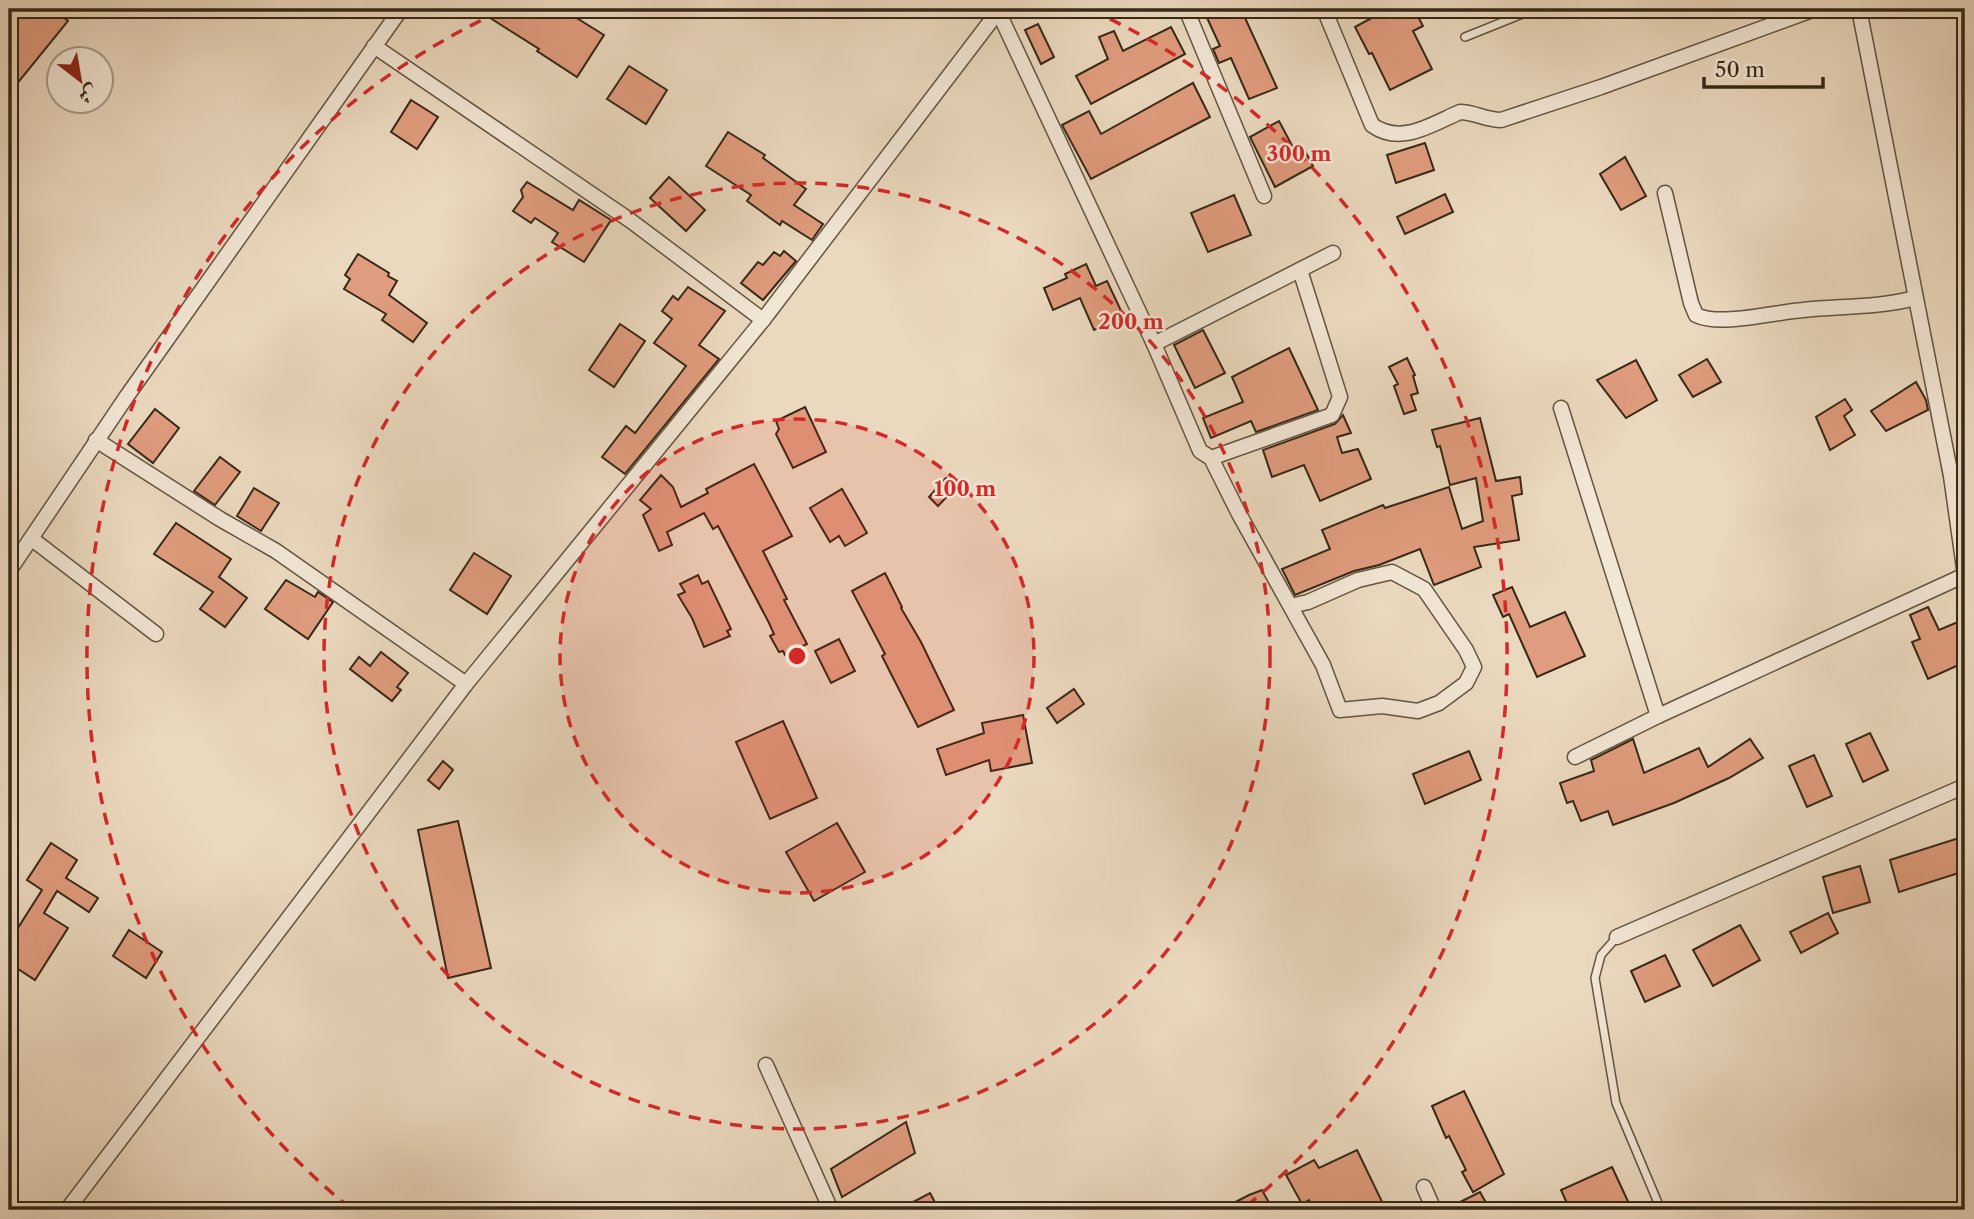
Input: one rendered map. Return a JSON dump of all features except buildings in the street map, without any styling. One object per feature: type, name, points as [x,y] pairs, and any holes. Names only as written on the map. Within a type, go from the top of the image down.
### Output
[{"type":"street","points":[[9,571],[96,440],[401,9]]},
{"type":"street","points":[[1186,9],[1264,196]]},
{"type":"street","points":[[1324,9],[1372,125],[1393,135],[1410,134],[1460,112],[1468,112],[1489,120],[1500,120],[1815,9]]},
{"type":"street","points":[[1575,757],[1965,575],[1951,476],[1859,9]]},
{"type":"street","points":[[67,1210],[466,684],[763,320],[999,10],[1154,344],[1200,451],[1211,458],[1238,512],[1292,606],[1323,665],[1340,710],[1382,706],[1418,711],[1439,703],[1466,683],[1474,667],[1466,650],[1424,589],[1392,572],[1358,580],[1308,603],[1292,606]]},
{"type":"street","points":[[374,46],[631,222],[763,320]]},
{"type":"street","points":[[1664,193],[1691,303],[1696,315],[1703,318],[1890,304],[1915,298]]},
{"type":"street","points":[[1154,344],[1333,253]]},
{"type":"street","points":[[1211,458],[1332,415],[1338,406],[1340,397],[1300,270]]},
{"type":"street","points":[[1561,408],[1658,716]]},
{"type":"street","points":[[96,440],[220,519],[276,551],[466,684]]},
{"type":"street","points":[[32,540],[156,634]]},
{"type":"street","points":[[1617,937],[1965,786]]},
{"type":"street","points":[[766,1065],[831,1210]]},
{"type":"street","points":[[1424,1187],[1434,1210]]},
{"type":"lane","points":[[1465,37],[1535,9]]},
{"type":"lane","points":[[1617,937],[1601,955],[1595,978],[1616,1103],[1661,1210]]}]
